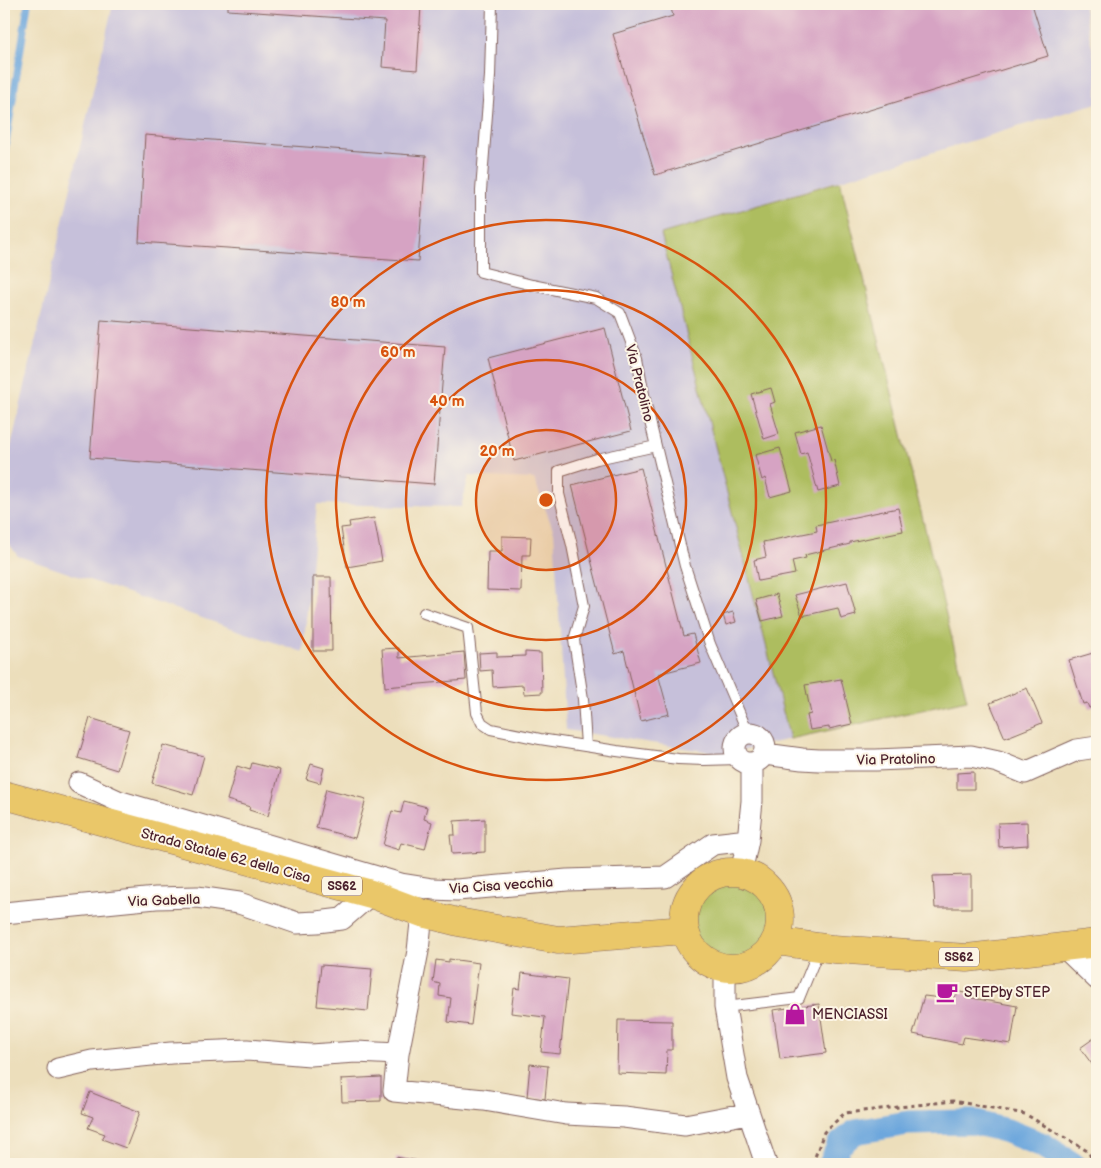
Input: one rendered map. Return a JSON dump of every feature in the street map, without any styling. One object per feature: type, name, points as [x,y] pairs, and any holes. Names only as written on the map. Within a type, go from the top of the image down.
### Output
[{"type":"main road","name":"Strada Statale 62 della Cisa","points":[[4,795],[372,894],[422,913],[458,922],[558,940],[685,930]]},
{"type":"main road","points":[[741,873],[755,878],[766,887],[775,899],[779,913],[779,928],[774,942],[766,954],[740,968],[725,967],[714,964],[695,951],[685,930],[684,916],[687,904],[703,882],[714,876],[741,873]]},
{"type":"main road","name":"SS62","points":[[774,942],[820,948],[967,958],[1097,943]]},
{"type":"street","points":[[741,873],[748,840],[752,801],[752,759],[736,754],[735,748],[738,738],[748,733]]},
{"type":"street","name":"Via Pratolino","points":[[752,759],[876,760],[970,756],[998,762],[1025,773],[1077,750],[1097,747]]},
{"type":"street","name":"Via Cisa vecchia","points":[[79,783],[118,800],[401,884],[433,889],[457,890],[568,880],[666,878],[713,844],[748,840]]},
{"type":"street","name":"Via Gabella","points":[[4,913],[156,898],[196,897],[239,903],[297,923],[317,922],[342,919],[372,894]]},
{"type":"street","points":[[422,913],[418,951],[398,1054],[394,1092],[484,1100],[566,1114],[624,1117],[685,1124],[749,1112]]},
{"type":"street","points":[[1064,947],[1097,978]]},
{"type":"street","points":[[725,967],[725,1007],[737,1078],[766,1164]]},
{"type":"street","points":[[58,1069],[92,1061],[171,1052],[247,1050],[310,1055],[356,1052],[398,1054]]},
{"type":"lane","name":"Via Pratolino","points":[[492,4],[490,76],[482,191],[481,272],[596,298],[620,313],[637,358],[646,404],[685,566],[710,644],[748,733]]},
{"type":"lane","points":[[586,746],[583,699],[574,640],[584,606],[572,545],[559,494],[559,471],[597,459],[656,446]]},
{"type":"lane","points":[[424,613],[468,628],[477,713],[482,723],[491,729],[540,739],[678,759],[752,759]]},
{"type":"lane","points":[[725,1007],[799,998],[820,948]]},
{"type":"path","points":[[815,1164],[814,1160],[824,1132],[845,1113],[953,1101],[1025,1114],[1089,1152],[1093,1164]]},
{"type":"shaded area","points":[[113,4],[1083,4],[1097,71],[1097,103],[661,234],[790,739],[724,754],[566,730],[554,532],[534,479],[469,476],[461,507],[317,504],[303,652],[18,556],[4,537],[4,477]]},
{"type":"green space","points":[[840,181],[967,700],[790,739],[661,234]]},
{"type":"green space","points":[[732,874],[749,878],[764,888],[774,903],[778,920],[774,937],[764,952],[749,962],[732,966],[715,962],[700,952],[690,937],[686,920],[690,903],[700,888],[715,878]]},
{"type":"building","points":[[228,4],[386,4],[421,6],[417,70],[382,67],[385,21],[228,10]]},
{"type":"building","points":[[670,4],[1032,4],[1048,56],[655,175],[613,34],[673,16]]},
{"type":"building","points":[[145,135],[426,156],[418,261],[139,242]]},
{"type":"building","points":[[101,320],[445,347],[434,484],[90,458]]},
{"type":"building","points":[[605,328],[631,431],[514,461],[488,358]]},
{"type":"building","points":[[771,388],[775,402],[770,404],[779,434],[764,439],[751,394]]},
{"type":"building","points":[[821,425],[831,461],[834,460],[840,486],[818,492],[807,452],[801,454],[795,432]]},
{"type":"building","points":[[780,448],[792,491],[770,497],[765,478],[762,480],[755,455]]},
{"type":"building","points":[[641,468],[684,636],[693,634],[701,663],[658,674],[669,714],[641,721],[624,651],[615,654],[572,485]]},
{"type":"building","points":[[898,508],[903,531],[850,542],[850,544],[805,555],[806,558],[792,561],[795,574],[758,581],[754,560],[766,557],[763,542],[817,531],[816,525]]},
{"type":"building","points":[[374,518],[382,561],[347,567],[341,528],[350,527],[349,522]]},
{"type":"building","points":[[502,536],[531,537],[530,555],[522,555],[521,591],[487,590],[488,551],[502,551]]},
{"type":"building","points":[[313,577],[331,577],[332,651],[313,651]]},
{"type":"building","points":[[847,582],[856,615],[841,619],[838,608],[802,616],[795,595]]},
{"type":"building","points":[[777,594],[783,616],[762,621],[756,600]]},
{"type":"building","points":[[733,612],[736,622],[726,625],[723,615]]},
{"type":"building","points":[[399,648],[399,658],[464,652],[466,680],[385,687],[382,649]]},
{"type":"building","points":[[1097,650],[1097,706],[1089,708],[1087,703],[1083,704],[1069,660]]},
{"type":"building","points":[[497,652],[497,657],[525,656],[525,652],[541,653],[542,693],[524,694],[523,685],[493,687],[492,670],[480,671],[479,653]]},
{"type":"building","points":[[841,679],[852,724],[829,729],[829,727],[810,730],[807,715],[811,714],[805,685]]},
{"type":"building","points":[[1027,688],[1042,723],[1005,738],[990,703]]},
{"type":"building","points":[[90,718],[129,730],[117,770],[78,758]]},
{"type":"building","points":[[163,745],[204,756],[193,795],[152,783]]},
{"type":"building","points":[[252,763],[280,770],[268,816],[249,810],[250,807],[227,800],[237,766],[250,770]]},
{"type":"building","points":[[311,764],[324,768],[320,783],[306,779]]},
{"type":"building","points":[[974,772],[974,789],[957,789],[957,773]]},
{"type":"building","points":[[326,789],[366,799],[355,838],[316,828]]},
{"type":"building","points":[[404,801],[427,807],[424,819],[432,822],[425,849],[401,843],[399,850],[383,845],[392,811],[401,813]]},
{"type":"building","points":[[485,819],[485,852],[452,854],[450,835],[455,835],[454,821]]},
{"type":"building","points":[[1027,822],[1028,845],[999,847],[998,823]]},
{"type":"building","points":[[971,875],[971,908],[935,908],[933,876]]},
{"type":"building","points":[[449,959],[479,963],[471,1025],[448,1022],[451,998],[439,996],[440,984],[433,982],[436,960],[449,962]]},
{"type":"building","points":[[321,965],[372,969],[368,1011],[317,1006]]},
{"type":"building","points":[[522,973],[568,979],[560,1054],[541,1052],[545,1017],[511,1013],[514,988],[520,989]]},
{"type":"building","points":[[960,992],[973,995],[972,998],[1017,1006],[1011,1044],[964,1037],[962,1044],[913,1034],[924,996],[951,999]]},
{"type":"building","points":[[819,1004],[826,1053],[780,1059],[773,1010]]},
{"type":"building","points":[[618,1020],[672,1021],[672,1050],[667,1050],[666,1075],[617,1073]]},
{"type":"building","points":[[1097,1036],[1097,1071],[1080,1048]]},
{"type":"building","points":[[530,1064],[548,1066],[545,1099],[527,1097]]},
{"type":"building","points":[[1097,1071],[1097,1080],[1093,1075]]},
{"type":"building","points":[[381,1077],[381,1101],[342,1102],[341,1079]]},
{"type":"building","points":[[90,1092],[140,1112],[126,1148],[102,1139],[105,1134],[88,1128],[93,1117],[82,1113]]},
{"type":"building","points":[[396,1157],[431,1163],[431,1164],[395,1164]]},
{"type":"waterway","points":[[4,156],[28,4]]},
{"type":"waterway","points":[[831,1164],[839,1145],[855,1132],[908,1123],[973,1122],[1007,1131],[1043,1145],[1072,1164]]},
{"type":"place","name":"STEPby STEP","points":[[947,992]]},
{"type":"place","name":"MENCIASSI","points":[[795,1014]]}]
